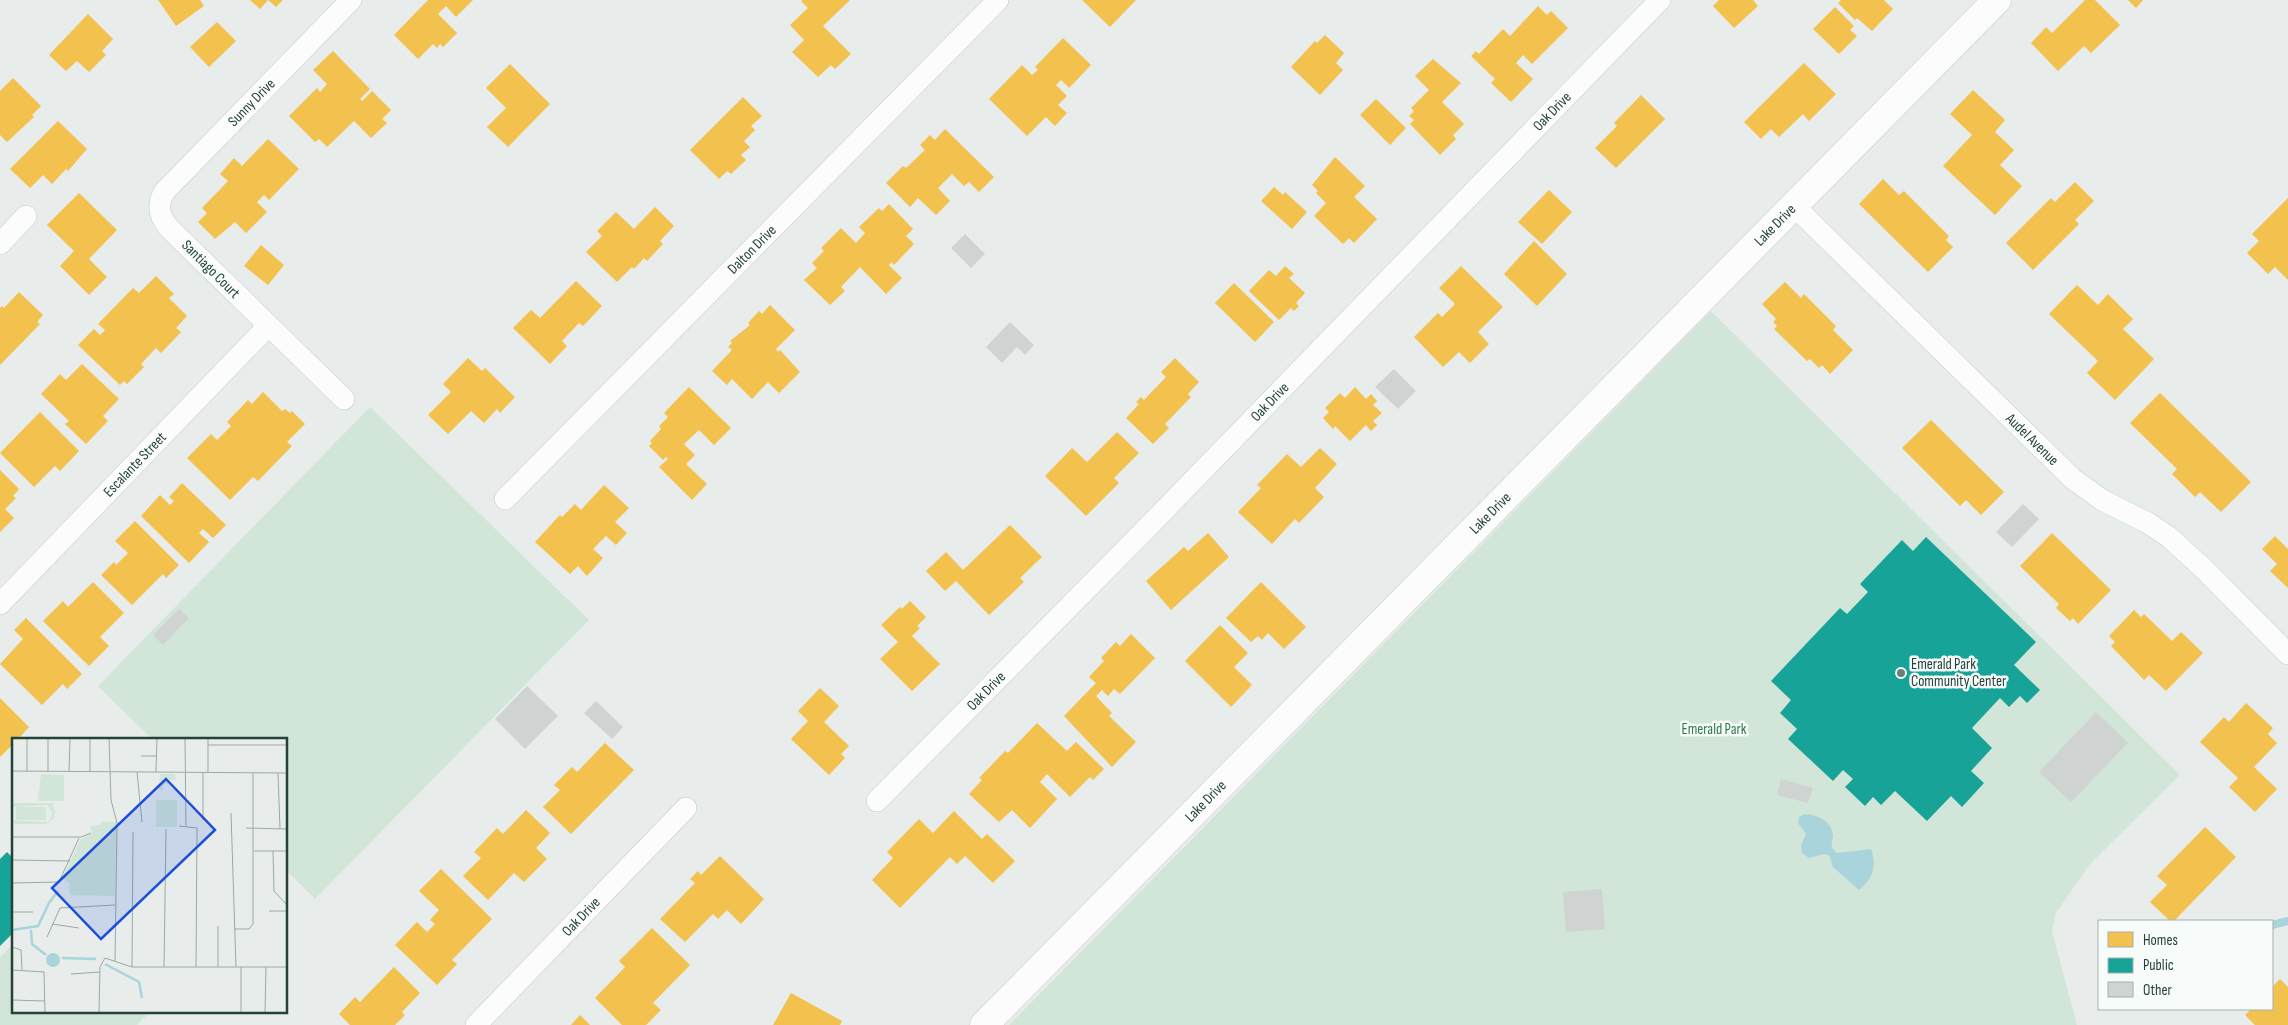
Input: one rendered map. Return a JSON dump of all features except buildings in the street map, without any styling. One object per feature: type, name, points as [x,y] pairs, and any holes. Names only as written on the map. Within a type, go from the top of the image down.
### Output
[{"type":"street","name":"Sunny Drive","points":[[159,209],[161,197],[165,191],[268,88],[351,0]]},
{"type":"street","name":"Dalton Drive","points":[[504,499],[998,0]]},
{"type":"street","name":"Oak Drive","points":[[877,801],[1140,535],[1660,0]]},
{"type":"street","name":"Lake Drive","points":[[984,1025],[1997,0]]},
{"type":"street","name":"Audel Avenue","points":[[1793,205],[2073,479],[2102,500],[2148,523],[2169,537],[2206,571],[2288,654]]},
{"type":"street","name":"Santiago Court","points":[[159,209],[170,228],[344,399]]},
{"type":"street","points":[[0,244],[26,216]]},
{"type":"street","name":"Escalante Street","points":[[0,604],[268,326]]},
{"type":"street","name":"Oak Drive","points":[[476,1025],[686,808]]},
{"type":"green space","name":"Emerald Park","points":[[1711,311],[2180,775],[2090,864],[2056,913],[2052,931],[2077,1025],[1009,1025]]},
{"type":"green space","points":[[370,407],[589,620],[315,899],[288,872],[288,738],[151,738],[98,686]]},
{"type":"green space","points":[[12,945],[12,1012],[150,1012],[137,1025],[0,1025],[0,957]]},
{"type":"water","points":[[1805,814],[1819,817],[1827,822],[1833,835],[1832,848],[1837,853],[1871,849],[1874,867],[1871,877],[1859,890],[1833,867],[1829,855],[1824,854],[1809,858],[1802,853],[1801,845],[1806,834],[1798,823],[1799,817]]},
{"type":"waterway","points":[[2273,925],[2288,921]]},
{"type":"place","name":"Emerald Park Community Center","points":[[1901,673]]}]
